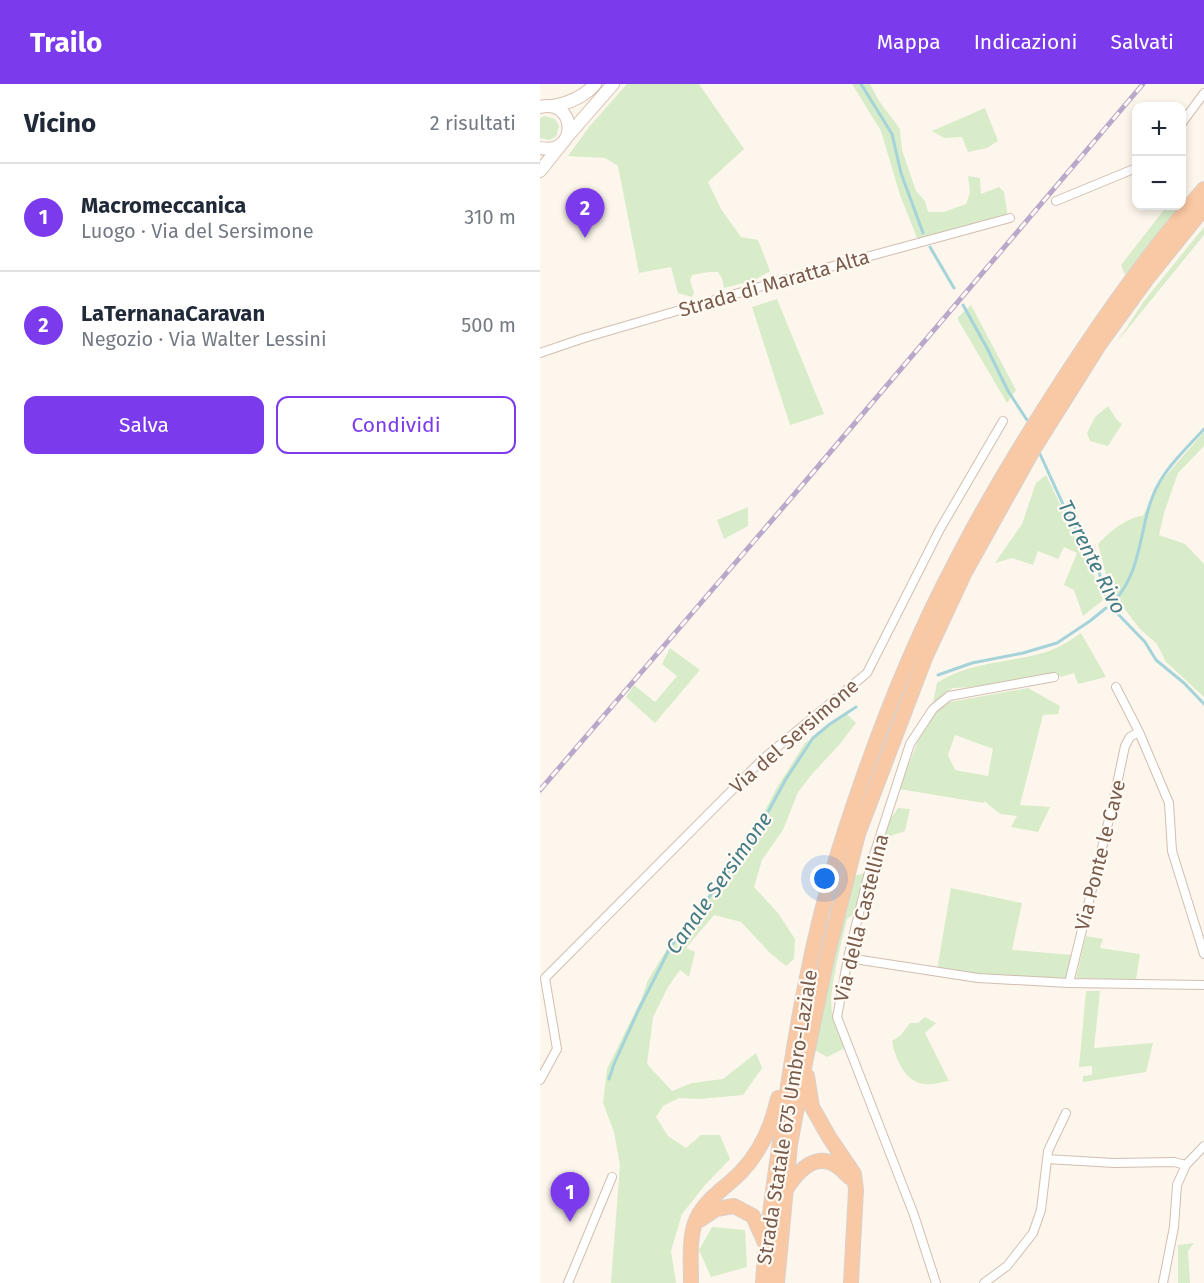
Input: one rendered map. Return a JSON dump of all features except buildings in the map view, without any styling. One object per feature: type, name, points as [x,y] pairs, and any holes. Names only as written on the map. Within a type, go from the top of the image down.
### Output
[{"type":"highway","name":"Strada Statale 675 Umbro-Laziale","points":[[763,1283],[765,1243],[798,1060],[813,951],[839,851],[867,769],[911,656],[953,565],[1020,448],[1089,340],[1171,226],[1204,189]]},
{"type":"highway","name":"Strada Statale 675 Umbro-Laziale","points":[[777,1283],[798,1060],[858,834],[925,658],[965,572],[1016,478],[1099,345],[1146,280],[1204,208]]},
{"type":"highway","points":[[690,1283],[694,1224],[700,1212],[741,1172],[759,1149],[773,1119],[784,1074],[798,1060],[812,1107],[854,1174],[856,1190],[851,1283]]},
{"type":"highway","points":[[785,1190],[796,1173],[805,1166],[826,1161],[837,1164],[848,1175],[856,1190]]},
{"type":"highway","points":[[694,1224],[716,1209],[735,1206],[753,1216],[765,1243]]},
{"type":"main road","points":[[546,107],[567,104],[595,84]]},
{"type":"main road","points":[[540,171],[613,84]]},
{"type":"main road","points":[[540,148],[548,150],[563,142],[568,133],[567,119],[559,109],[546,107]]},
{"type":"street","points":[[1186,118],[1204,93]]},
{"type":"street","points":[[1056,201],[1132,170]]},
{"type":"street","name":"Strada di Maratta Alta","points":[[540,353],[793,277],[1010,218]]},
{"type":"street","name":"Via del Sersimone","points":[[540,1080],[557,1049],[545,978],[764,758],[867,673],[940,529],[1003,421]]},
{"type":"street","name":"Via della Castellina","points":[[936,1283],[914,1215],[837,1017],[848,958],[871,864],[910,744],[933,709],[949,696],[1054,677]]},
{"type":"street","name":"Via Ponte le Cave","points":[[1116,687],[1169,802],[1172,851],[1204,954]]},
{"type":"street","name":"Via Ponte le Cave","points":[[1069,983],[1125,746],[1138,732]]},
{"type":"street","points":[[848,958],[978,978],[1069,983],[1204,985]]},
{"type":"street","points":[[984,1283],[1007,1266],[1033,1233],[1041,1210],[1048,1151],[1066,1113]]},
{"type":"street","points":[[1163,1283],[1174,1227],[1177,1185],[1186,1165],[1204,1146]]},
{"type":"street","points":[[1047,1159],[1114,1163],[1174,1162],[1186,1165]]},
{"type":"street","points":[[568,1283],[612,1177]]},
{"type":"green space","points":[[627,84],[699,84],[744,149],[708,182],[721,209],[741,237],[758,240],[770,271],[755,280],[724,288],[718,272],[692,275],[690,280],[694,293],[692,297],[678,293],[671,267],[639,273],[618,166],[605,158],[568,156],[589,127]]},
{"type":"green space","points":[[852,84],[870,84],[879,101],[900,129],[902,150],[916,191],[925,201],[928,212],[944,212],[966,204],[970,193],[968,176],[980,178],[981,194],[999,187],[1004,192],[1008,217],[919,243],[900,195],[881,131]]},
{"type":"green space","points":[[985,108],[998,141],[987,148],[968,152],[962,137],[944,138],[932,131]]},
{"type":"green space","points":[[545,116],[555,119],[559,126],[556,137],[549,140],[540,138],[540,118]]},
{"type":"green space","points":[[1164,210],[1177,210],[1125,275],[1121,265]]},
{"type":"green space","points":[[1204,227],[1204,235],[1117,342],[1144,301]]},
{"type":"green space","points":[[777,299],[824,414],[790,425],[752,307]]},
{"type":"green space","points":[[971,305],[1016,390],[1007,403],[957,318]]},
{"type":"green space","points":[[1108,406],[1122,424],[1108,446],[1090,441],[1087,433],[1095,417]]},
{"type":"green space","points":[[1204,432],[1204,446],[1178,473],[1159,535],[1185,544],[1204,564],[1204,697],[1166,662],[1157,644],[1140,629],[1110,590],[1098,544],[1124,522],[1143,516],[1156,487]]},
{"type":"green space","points":[[1046,475],[1093,572],[1103,600],[1083,616],[1074,590],[1064,585],[1077,553],[1064,547],[1058,559],[1038,551],[1033,565],[1012,558],[995,563],[1022,524],[1036,483]]},
{"type":"green space","points":[[748,507],[748,526],[724,539],[717,520]]},
{"type":"green space","points":[[1081,633],[1106,677],[1078,684],[1074,673],[1061,677],[1055,673],[974,687],[953,688],[933,703],[937,683],[950,676],[977,666],[1049,651]]},
{"type":"green space","points":[[670,648],[700,670],[655,723],[626,697],[634,685],[655,702],[677,676],[662,664]]},
{"type":"green space","points":[[1028,688],[1060,706],[1058,714],[1043,715],[1020,805],[1050,807],[1038,832],[1011,827],[1017,816],[1000,814],[984,801],[984,803],[899,789],[918,741],[936,711],[950,702]],"holes":[[[955,735],[993,749],[988,776],[955,770],[948,755]]]},
{"type":"green space","points":[[847,714],[856,723],[798,792],[783,830],[762,860],[754,887],[778,913],[795,939],[794,959],[786,966],[770,953],[741,922],[714,915],[686,948],[695,952],[689,977],[680,970],[668,987],[653,1017],[647,1064],[672,1091],[692,1083],[723,1079],[756,1053],[762,1068],[743,1095],[699,1099],[679,1098],[663,1106],[656,1117],[668,1136],[686,1148],[701,1135],[720,1135],[730,1159],[682,1214],[671,1251],[676,1283],[611,1283],[620,1165],[614,1132],[603,1103],[607,1069],[641,1000],[648,980],[670,944],[744,852],[776,789],[805,743]]},
{"type":"green space","points":[[898,808],[910,809],[905,831],[884,838],[884,828]]},
{"type":"green space","points":[[867,873],[857,912],[847,919],[832,992],[832,1012],[847,1047],[827,1057],[815,1050],[821,1009],[852,876]]},
{"type":"green space","points":[[951,888],[1022,903],[1012,950],[1072,955],[1066,980],[937,970]]},
{"type":"green space","points":[[1086,936],[1103,939],[1100,948],[1140,954],[1136,980],[1076,978]]},
{"type":"green space","points":[[1086,991],[1100,991],[1094,1048],[1153,1043],[1146,1072],[1083,1082],[1083,1076],[1092,1075],[1092,1066],[1079,1067]]},
{"type":"green space","points":[[925,1017],[936,1023],[925,1033],[949,1081],[931,1084],[918,1083],[902,1068],[896,1055],[892,1041],[901,1035],[910,1023],[918,1023]]},
{"type":"green space","points":[[712,1227],[745,1230],[747,1267],[711,1277],[699,1250]]},
{"type":"green space","points":[[1194,1243],[1188,1251],[1190,1283],[1178,1283],[1178,1245]]},
{"type":"waterway","name":"Torrente Rivo","points":[[861,84],[892,134],[901,173],[923,233]]},
{"type":"waterway","name":"Torrente Rivo","points":[[930,247],[954,288]]},
{"type":"waterway","name":"Torrente Rivo","points":[[963,305],[1008,391],[1027,420]]},
{"type":"waterway","name":"Canale Sersimone","points":[[1115,600],[1132,573],[1147,512],[1159,483],[1174,462],[1204,429]]},
{"type":"waterway","name":"Torrente Rivo","points":[[1040,454],[1067,513],[1099,572],[1105,594],[1115,611],[1145,642],[1156,660],[1184,683],[1204,704]]},
{"type":"waterway","name":"Canale Sersimone","points":[[938,675],[972,663],[1023,653],[1057,643],[1106,608]]},
{"type":"waterway","name":"Canale Sersimone","points":[[609,1079],[638,1011],[671,946],[751,843],[786,779],[813,738],[856,707]]},
{"type":"railway","points":[[540,790],[1143,84]]},
{"type":"place","name":"LaTernanaCaravan","points":[[585,238]]},
{"type":"place","name":"Macromeccanica","points":[[570,1222]]}]
